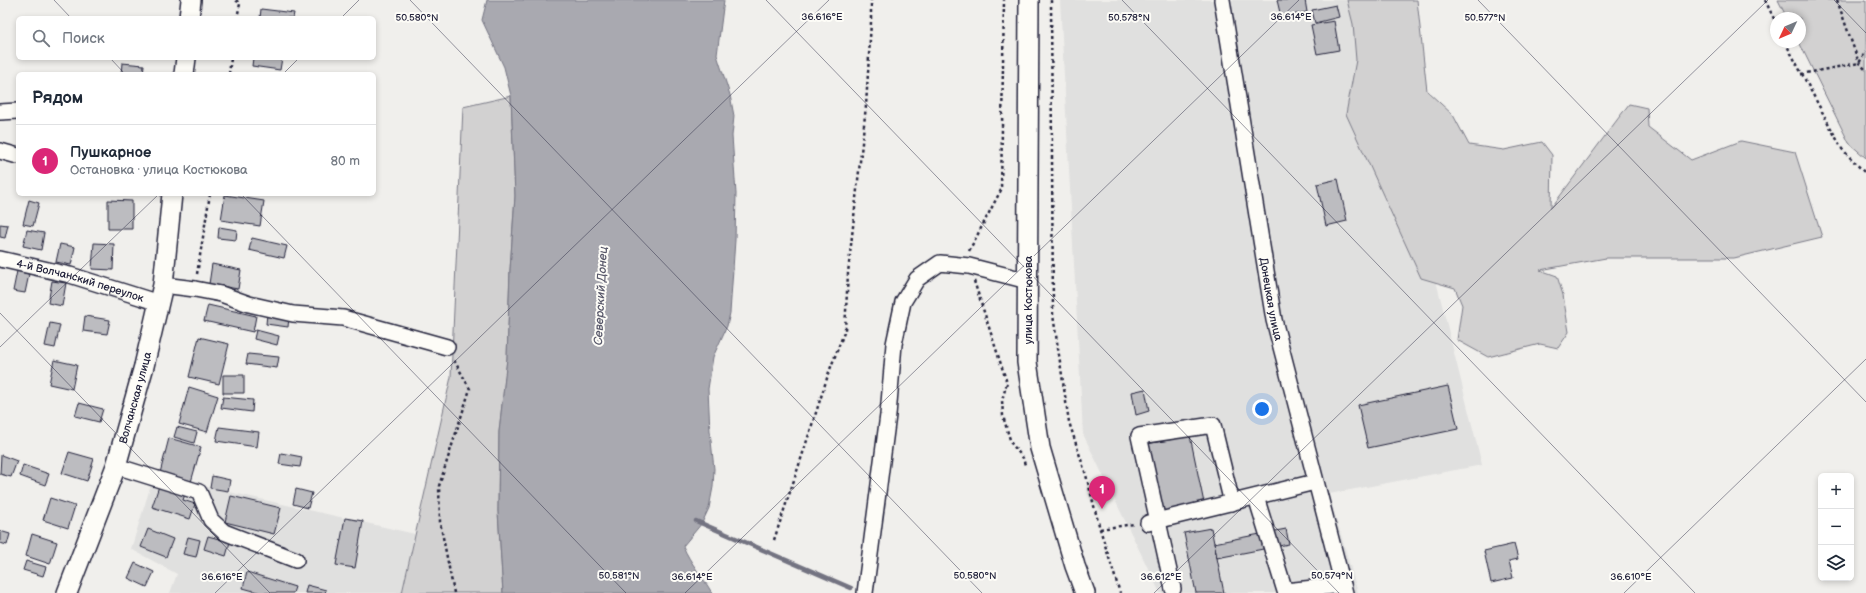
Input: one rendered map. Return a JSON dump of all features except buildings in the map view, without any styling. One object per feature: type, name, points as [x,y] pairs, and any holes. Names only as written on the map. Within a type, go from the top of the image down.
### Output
[{"type":"main road","points":[[189,16],[191,0]]},
{"type":"main road","name":"улица Костюкова","points":[[1029,0],[1027,362],[1040,448],[1074,566],[1085,593]]},
{"type":"main road","points":[[184,72],[186,60]]},
{"type":"main road","name":"Волчанская улица","points":[[67,593],[116,466],[161,294],[172,196]]},
{"type":"street","name":"Донецкая улица","points":[[1222,0],[1274,320],[1344,589]]},
{"type":"street","points":[[0,112],[16,111]]},
{"type":"street","points":[[0,151],[16,155]]},
{"type":"street","name":"4-й Волчанский переулок","points":[[0,259],[70,276],[161,294],[195,289],[293,314],[343,318],[447,347]]},
{"type":"street","points":[[864,593],[888,415],[894,344],[903,302],[917,279],[940,263],[969,266],[1028,281]]},
{"type":"street","points":[[1173,589],[1153,522],[1139,436],[1213,425],[1232,503]]},
{"type":"street","points":[[116,466],[199,492],[211,520],[224,532],[296,560]]},
{"type":"street","points":[[1153,522],[1315,482]]},
{"type":"street","points":[[1256,497],[1285,591],[1344,589]]},
{"type":"path","points":[[236,0],[240,4]]},
{"type":"path","points":[[237,16],[240,0]]},
{"type":"path","points":[[774,540],[804,453],[828,372],[845,330],[848,273],[866,106],[871,22],[870,0]]},
{"type":"path","points":[[1004,0],[1001,190],[968,253],[969,266],[1007,383],[1002,400],[1003,416],[1011,443],[1023,458],[1028,472]]},
{"type":"path","points":[[1051,0],[1053,316],[1069,422],[1120,593]]},
{"type":"path","points":[[1765,0],[1771,12]]},
{"type":"path","points":[[1837,0],[1859,63],[1866,70]]},
{"type":"path","points":[[1788,48],[1842,149],[1866,174]]},
{"type":"path","points":[[1801,74],[1859,63],[1866,51]]},
{"type":"path","points":[[229,72],[231,60]]},
{"type":"path","points":[[195,289],[210,196]]},
{"type":"path","points":[[447,347],[470,389],[439,486],[440,522],[454,593]]},
{"type":"path","points":[[1100,529],[1153,522]]},
{"type":"shaded area","points":[[1060,0],[1360,0],[1432,265],[1482,465],[1329,494],[1358,593],[1160,593],[1083,434]]},
{"type":"shaded area","points":[[1347,0],[1417,0],[1427,91],[1453,115],[1469,145],[1504,150],[1542,142],[1552,155],[1551,208],[1629,104],[1647,108],[1648,127],[1691,160],[1741,141],[1795,152],[1822,237],[1734,258],[1606,258],[1540,270],[1557,276],[1563,295],[1569,332],[1558,348],[1540,344],[1488,357],[1457,340],[1462,305],[1455,288],[1421,278],[1346,114],[1356,60],[1353,24]]},
{"type":"shaded area","points":[[1778,0],[1866,0],[1866,158],[1849,143],[1802,48],[1806,48],[1806,12],[1784,12]]},
{"type":"shaded area","points":[[511,96],[515,196],[510,270],[507,359],[499,432],[498,511],[503,593],[402,593],[451,377],[463,107]]},
{"type":"shaded area","points":[[154,475],[415,534],[402,593],[170,593],[177,574],[131,549]]},
{"type":"water","name":"Северский Донец","points":[[487,0],[724,0],[717,55],[730,95],[734,116],[732,136],[736,194],[735,240],[730,313],[727,326],[713,357],[708,389],[714,469],[713,487],[709,508],[702,523],[683,546],[712,593],[503,593],[498,511],[499,432],[507,358],[510,270],[515,196],[511,96],[504,67],[482,20]]},
{"type":"waterway","points":[[696,521],[851,588]]},
{"type":"place","name":"Пушкарное","points":[[1102,509]]}]
